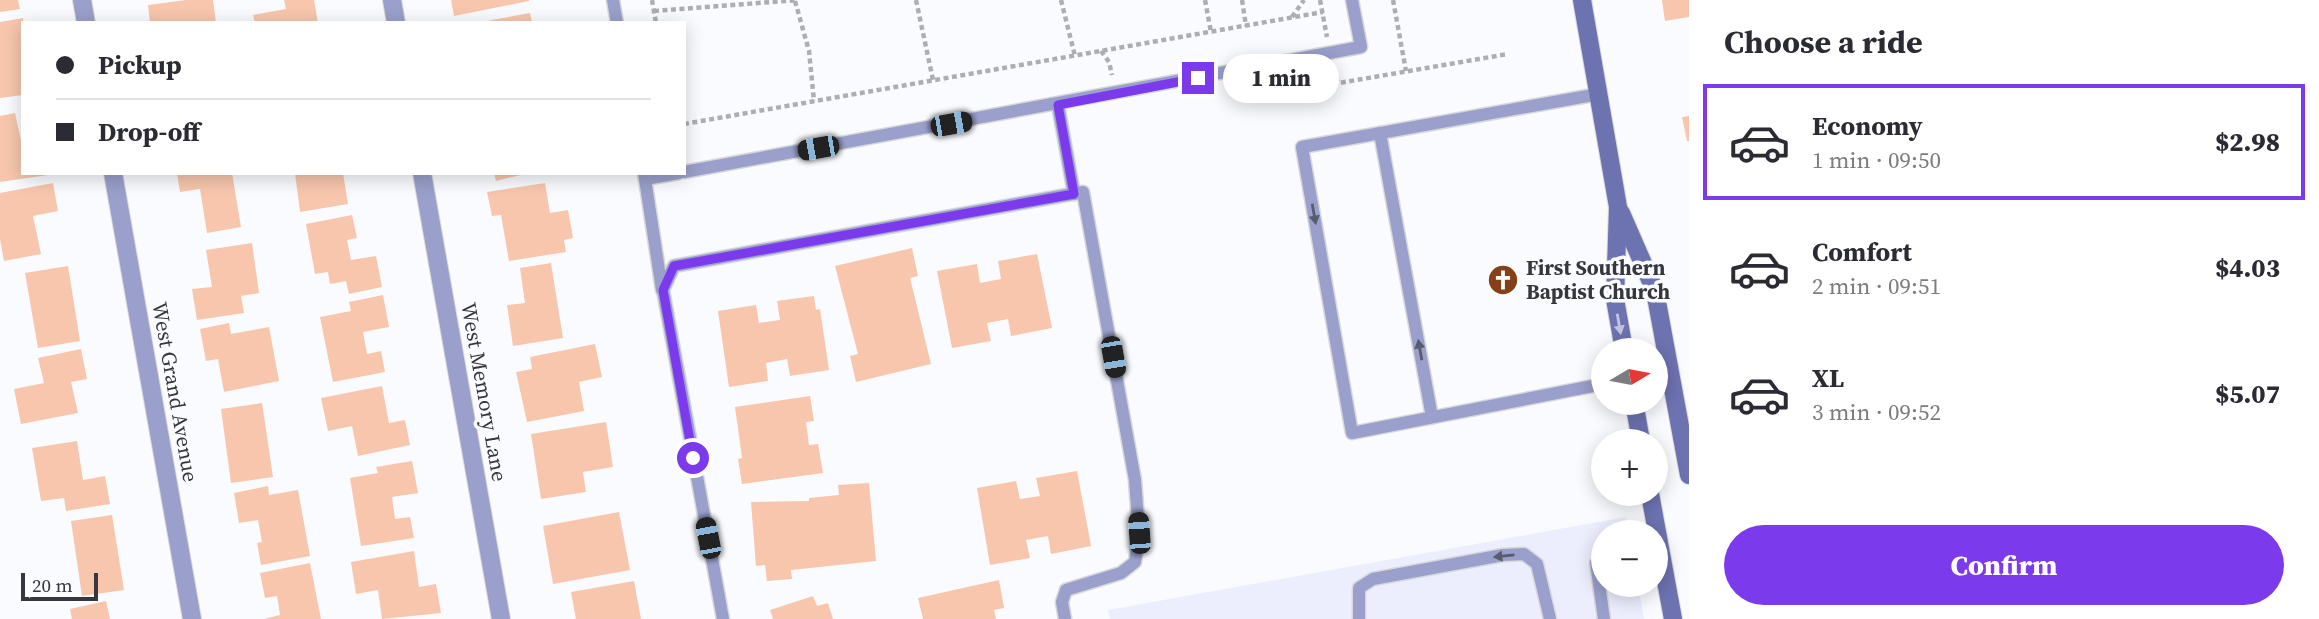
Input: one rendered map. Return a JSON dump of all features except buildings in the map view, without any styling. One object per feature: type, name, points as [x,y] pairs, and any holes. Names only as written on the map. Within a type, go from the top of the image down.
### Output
[{"type":"main road","points":[[1582,0],[1618,207],[1615,299],[1622,338]]},
{"type":"main road","points":[[1618,207],[1655,291],[1689,475]]},
{"type":"main road","points":[[1668,595],[1673,619]]},
{"type":"street","points":[[82,0],[86,21]]},
{"type":"street","points":[[392,0],[396,21]]},
{"type":"street","name":"West Grand Avenue","points":[[113,175],[192,619]]},
{"type":"street","name":"West Memory Lane","points":[[422,175],[501,619]]},
{"type":"lane","points":[[613,0],[617,21]]},
{"type":"lane","points":[[686,172],[1361,47],[1352,0]]},
{"type":"lane","points":[[1591,386],[1352,433],[1302,147],[1599,94]]},
{"type":"lane","points":[[1058,105],[1074,194]]},
{"type":"lane","points":[[1380,133],[1432,417]]},
{"type":"lane","points":[[645,176],[723,619]]},
{"type":"lane","points":[[663,290],[674,266],[1083,192],[1135,480],[1139,533],[1135,562],[1121,573],[1066,590],[1062,602],[1065,619]]},
{"type":"lane","points":[[1359,619],[1359,588],[1373,579],[1503,555],[1524,554],[1537,564],[1550,619]]},
{"type":"lane","points":[[1601,597],[1604,619]]},
{"type":"path","points":[[652,0],[656,21]]},
{"type":"path","points":[[654,11],[797,0],[809,51],[814,102]]},
{"type":"path","points":[[916,0],[933,80]]},
{"type":"path","points":[[1061,0],[1075,56]]},
{"type":"path","points":[[1205,0],[1211,32]]},
{"type":"path","points":[[1242,0],[1246,26]]},
{"type":"path","points":[[1292,17],[1304,0]]},
{"type":"path","points":[[1320,0],[1334,78],[1339,82],[1508,54]]},
{"type":"path","points":[[1393,0],[1406,71]]},
{"type":"path","points":[[686,124],[1323,12]]},
{"type":"shaded area","points":[[1591,523],[1591,597],[1640,597],[1644,619],[1110,619],[1108,610]]},
{"type":"place","name":"First Southern Baptist Church","points":[[1503,280]]},
{"type":"route","points":[[693,458],[663,290],[674,266],[1074,194],[1058,105],[1198,78]]}]
